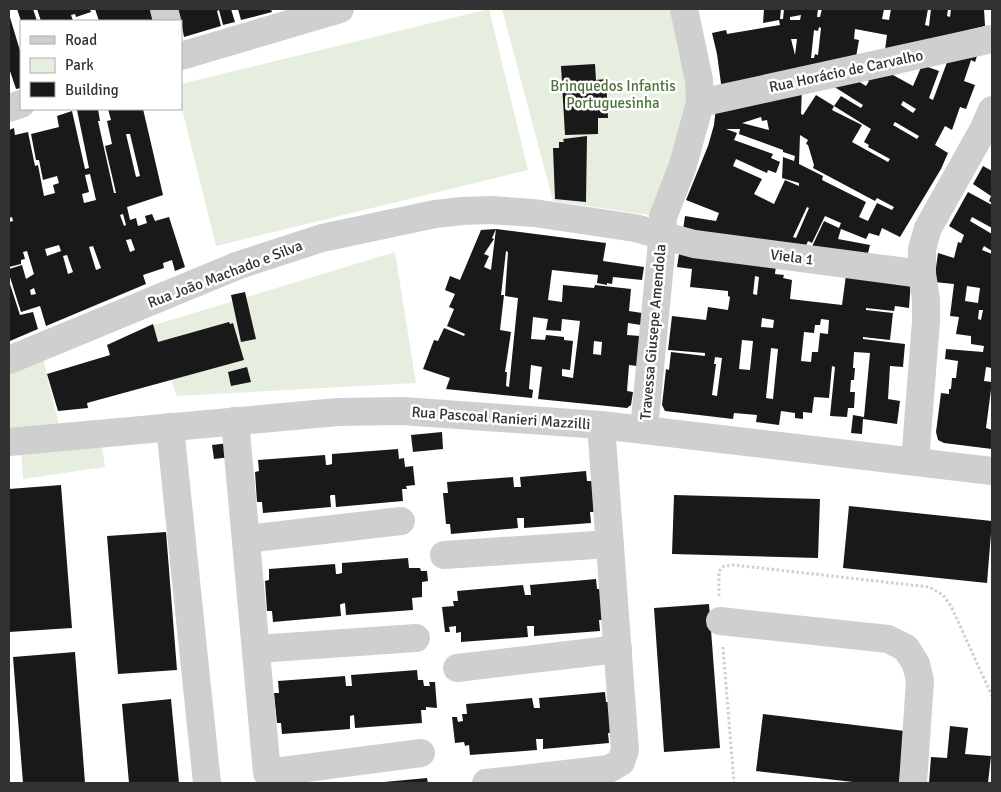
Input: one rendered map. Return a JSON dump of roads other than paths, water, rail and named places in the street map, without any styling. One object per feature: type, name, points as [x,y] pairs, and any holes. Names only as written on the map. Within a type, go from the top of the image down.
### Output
[{"type":"street","points":[[182,56],[340,9]]},
{"type":"street","points":[[662,235],[663,217],[683,165],[700,103],[699,80],[684,9]]},
{"type":"street","name":"Rua Horácio de Carvalho","points":[[700,103],[992,39]]},
{"type":"street","points":[[914,461],[926,321],[922,249],[928,228],[983,130],[992,110]]},
{"type":"street","name":"Rua João Machado e Silva","points":[[9,360],[239,265],[322,238],[435,214],[490,210],[534,213],[635,228],[662,235]]},
{"type":"street","name":"Viela 1","points":[[662,235],[694,244],[922,274]]},
{"type":"street","name":"Travessa Giusepe Amendola","points":[[644,430],[662,235]]},
{"type":"street","name":"Rua Pascoal Ranieri Mazzilli","points":[[9,442],[338,412],[402,411],[601,425],[992,470]]},
{"type":"street","points":[[235,421],[268,778],[420,753]]},
{"type":"street","points":[[486,783],[609,769],[621,762],[625,750],[601,425]]},
{"type":"street","points":[[170,427],[208,783]]},
{"type":"street","points":[[246,540],[401,521]]},
{"type":"street","points":[[444,556],[610,544]]},
{"type":"street","points":[[720,621],[888,639],[906,648],[916,664],[920,681],[913,783]]},
{"type":"street","points":[[257,649],[416,638]]},
{"type":"street","points":[[457,668],[618,649]]},
{"type":"park label","name":"Brinquedos Infantis Portuguesinha","points":[[613,94]]}]
